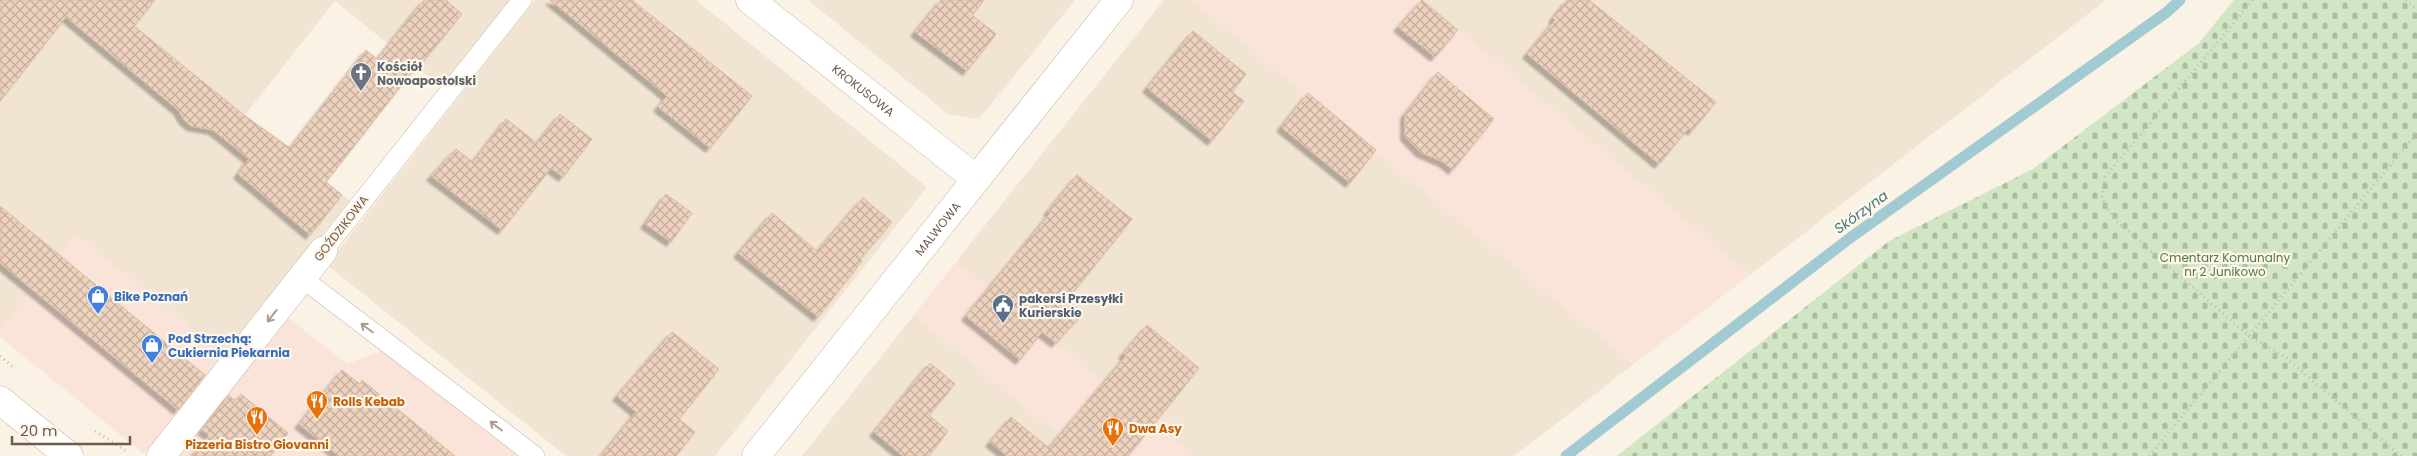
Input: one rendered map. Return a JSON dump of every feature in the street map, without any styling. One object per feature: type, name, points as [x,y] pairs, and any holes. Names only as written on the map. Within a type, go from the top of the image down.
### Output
[{"type":"street","name":"KROKUSOWA","points":[[750,0],[976,179]]},
{"type":"street","name":"MALWOWA","points":[[756,456],[1118,0]]},
{"type":"street","name":"GOŹDZIKOWA","points":[[161,456],[323,251]]},
{"type":"street","points":[[0,400],[69,456]]},
{"type":"lane","name":"GOŹDZIKOWA","points":[[323,251],[522,0]]},
{"type":"lane","points":[[302,278],[535,456]]},
{"type":"path","points":[[2253,0],[2105,177],[2102,199],[2116,221],[2249,336],[2284,356],[2401,456]]},
{"type":"path","points":[[2406,0],[2417,10]]},
{"type":"path","points":[[2149,456],[2417,133]]},
{"type":"shaded area","points":[[0,0],[514,0],[444,89],[335,1],[245,115],[350,201],[223,355],[76,235],[0,331]]},
{"type":"shaded area","points":[[535,0],[696,0],[927,187],[715,456],[566,456],[327,265]]},
{"type":"shaded area","points":[[808,0],[1075,0],[979,119],[948,114]]},
{"type":"shaded area","points":[[1164,0],[1192,0],[1634,364],[1514,456],[1194,456],[956,262]]},
{"type":"shaded area","points":[[1192,0],[1422,0],[1750,275],[1634,364]]},
{"type":"shaded area","points":[[1422,0],[2106,0],[1750,275]]},
{"type":"shaded area","points":[[76,235],[223,355],[144,454],[0,337],[0,331]]},
{"type":"shaded area","points":[[956,262],[1194,456],[1087,456],[1060,435],[914,315]]},
{"type":"shaded area","points":[[914,315],[1060,435],[1087,456],[802,456]]},
{"type":"shaded area","points":[[286,316],[347,364],[388,348],[525,456],[177,456]]},
{"type":"green space","name":"Cmentarz Komunalny nr 2 Junikowo","points":[[2234,0],[2417,0],[2417,456],[1617,456],[1889,241],[2033,169],[2199,43]]},
{"type":"building","points":[[0,0],[155,0],[134,26],[244,115],[290,148],[366,50],[377,59],[424,0],[446,0],[462,14],[418,68],[416,67],[326,182],[342,195],[310,235],[238,174],[249,159],[213,130],[191,126],[184,120],[178,110],[66,17],[0,101]]},
{"type":"building","points":[[550,0],[632,0],[752,96],[710,148],[658,107],[667,96]]},
{"type":"building","points":[[941,0],[984,0],[972,15],[996,34],[967,71],[915,32]]},
{"type":"building","points":[[1422,0],[1458,30],[1435,57],[1398,27]]},
{"type":"building","points":[[1567,0],[1589,0],[1716,102],[1692,131],[1689,128],[1659,164],[1527,54],[1555,20],[1553,18]]},
{"type":"building","points":[[1193,31],[1246,74],[1232,92],[1244,101],[1212,141],[1147,88]]},
{"type":"building","points":[[1438,72],[1494,119],[1453,170],[1443,162],[1420,152],[1405,136],[1405,114]]},
{"type":"building","points":[[1308,93],[1376,150],[1350,183],[1281,127]]},
{"type":"building","points":[[560,114],[592,139],[563,177],[551,168],[502,230],[431,176],[456,149],[473,162],[506,119],[537,143]]},
{"type":"building","points":[[1077,175],[1132,219],[1067,300],[1083,313],[1056,343],[1042,332],[1020,360],[966,316],[1050,213],[1048,211]]},
{"type":"building","points":[[666,194],[692,213],[671,242],[645,224]]},
{"type":"building","points":[[863,198],[892,222],[860,259],[862,261],[818,317],[738,253],[772,213],[817,251]]},
{"type":"building","points":[[0,206],[205,375],[178,410],[0,263]]},
{"type":"building","points":[[1147,325],[1199,368],[1128,456],[1007,456],[990,442],[1011,417],[1049,448],[1126,356],[1123,354]]},
{"type":"building","points":[[672,332],[719,369],[679,419],[695,432],[676,456],[601,456],[636,412],[617,396]]},
{"type":"building","points":[[930,363],[955,384],[929,415],[948,431],[929,456],[903,456],[874,432]]},
{"type":"building","points":[[342,370],[360,384],[362,380],[455,456],[339,456],[299,424]]},
{"type":"building","points":[[241,394],[288,433],[270,456],[192,456],[209,435],[202,430],[229,395],[235,401]]},
{"type":"waterway","name":"Skórzyna","points":[[1566,456],[1850,238],[2167,12],[2180,0]]},
{"type":"place","name":"Kościół Nowoapostolski","points":[[361,92]]},
{"type":"place","name":"Bike Poznań","points":[[98,315]]},
{"type":"place","name":"pakersi Przesyłki Kurierskie","points":[[1003,324]]},
{"type":"place","name":"Pod Strzechą: Cukiernia Piekarnia","points":[[152,364]]},
{"type":"place","name":"Rolls Kebab","points":[[317,420]]},
{"type":"place","name":"Pizzeria Bistro Giovanni","points":[[257,436]]},
{"type":"place","name":"Dwa Asy","points":[[1113,447]]}]
